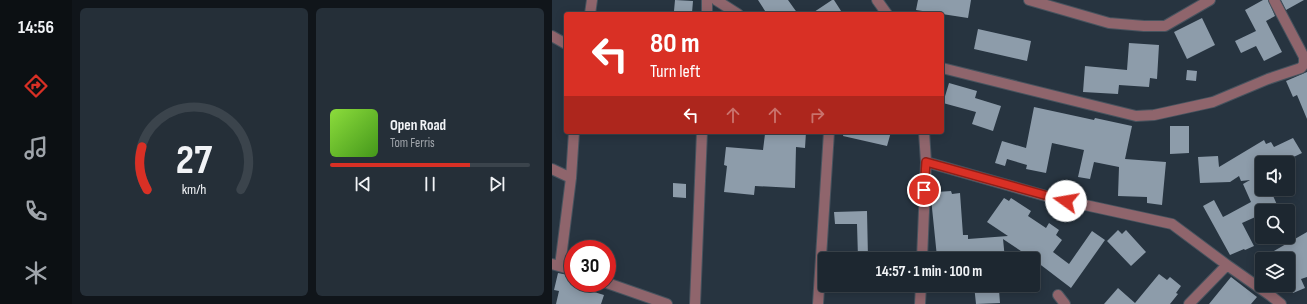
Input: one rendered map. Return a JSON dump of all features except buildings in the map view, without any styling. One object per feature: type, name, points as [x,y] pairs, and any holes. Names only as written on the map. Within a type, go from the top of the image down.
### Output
[{"type":"street","points":[[590,12],[592,0]]},
{"type":"street","points":[[707,0],[707,12]]},
{"type":"street","points":[[716,0],[735,12]]},
{"type":"street","points":[[878,0],[886,12]]},
{"type":"street","points":[[1029,0],[1109,23],[1144,26],[1165,26],[1210,0]]},
{"type":"street","points":[[944,68],[1136,116],[1154,115],[1213,102],[1268,78],[1302,68],[1304,64],[1304,57],[1274,0]]},
{"type":"street","points":[[552,36],[564,43]]},
{"type":"street","points":[[556,265],[571,178],[574,134]]},
{"type":"street","points":[[695,304],[702,134]]},
{"type":"street","points":[[818,304],[829,134]]},
{"type":"street","points":[[922,252],[926,162],[924,134]]},
{"type":"street","points":[[926,162],[1053,198],[1172,224],[1281,304]]},
{"type":"street","points":[[552,169],[571,178]]},
{"type":"street","points":[[1189,304],[1227,265]]},
{"type":"street","points":[[616,286],[666,304]]},
{"type":"street","points":[[920,304],[921,292]]},
{"type":"street","points":[[1058,295],[1066,304]]},
{"type":"route","points":[[924,190],[926,162],[1066,201]]}]
